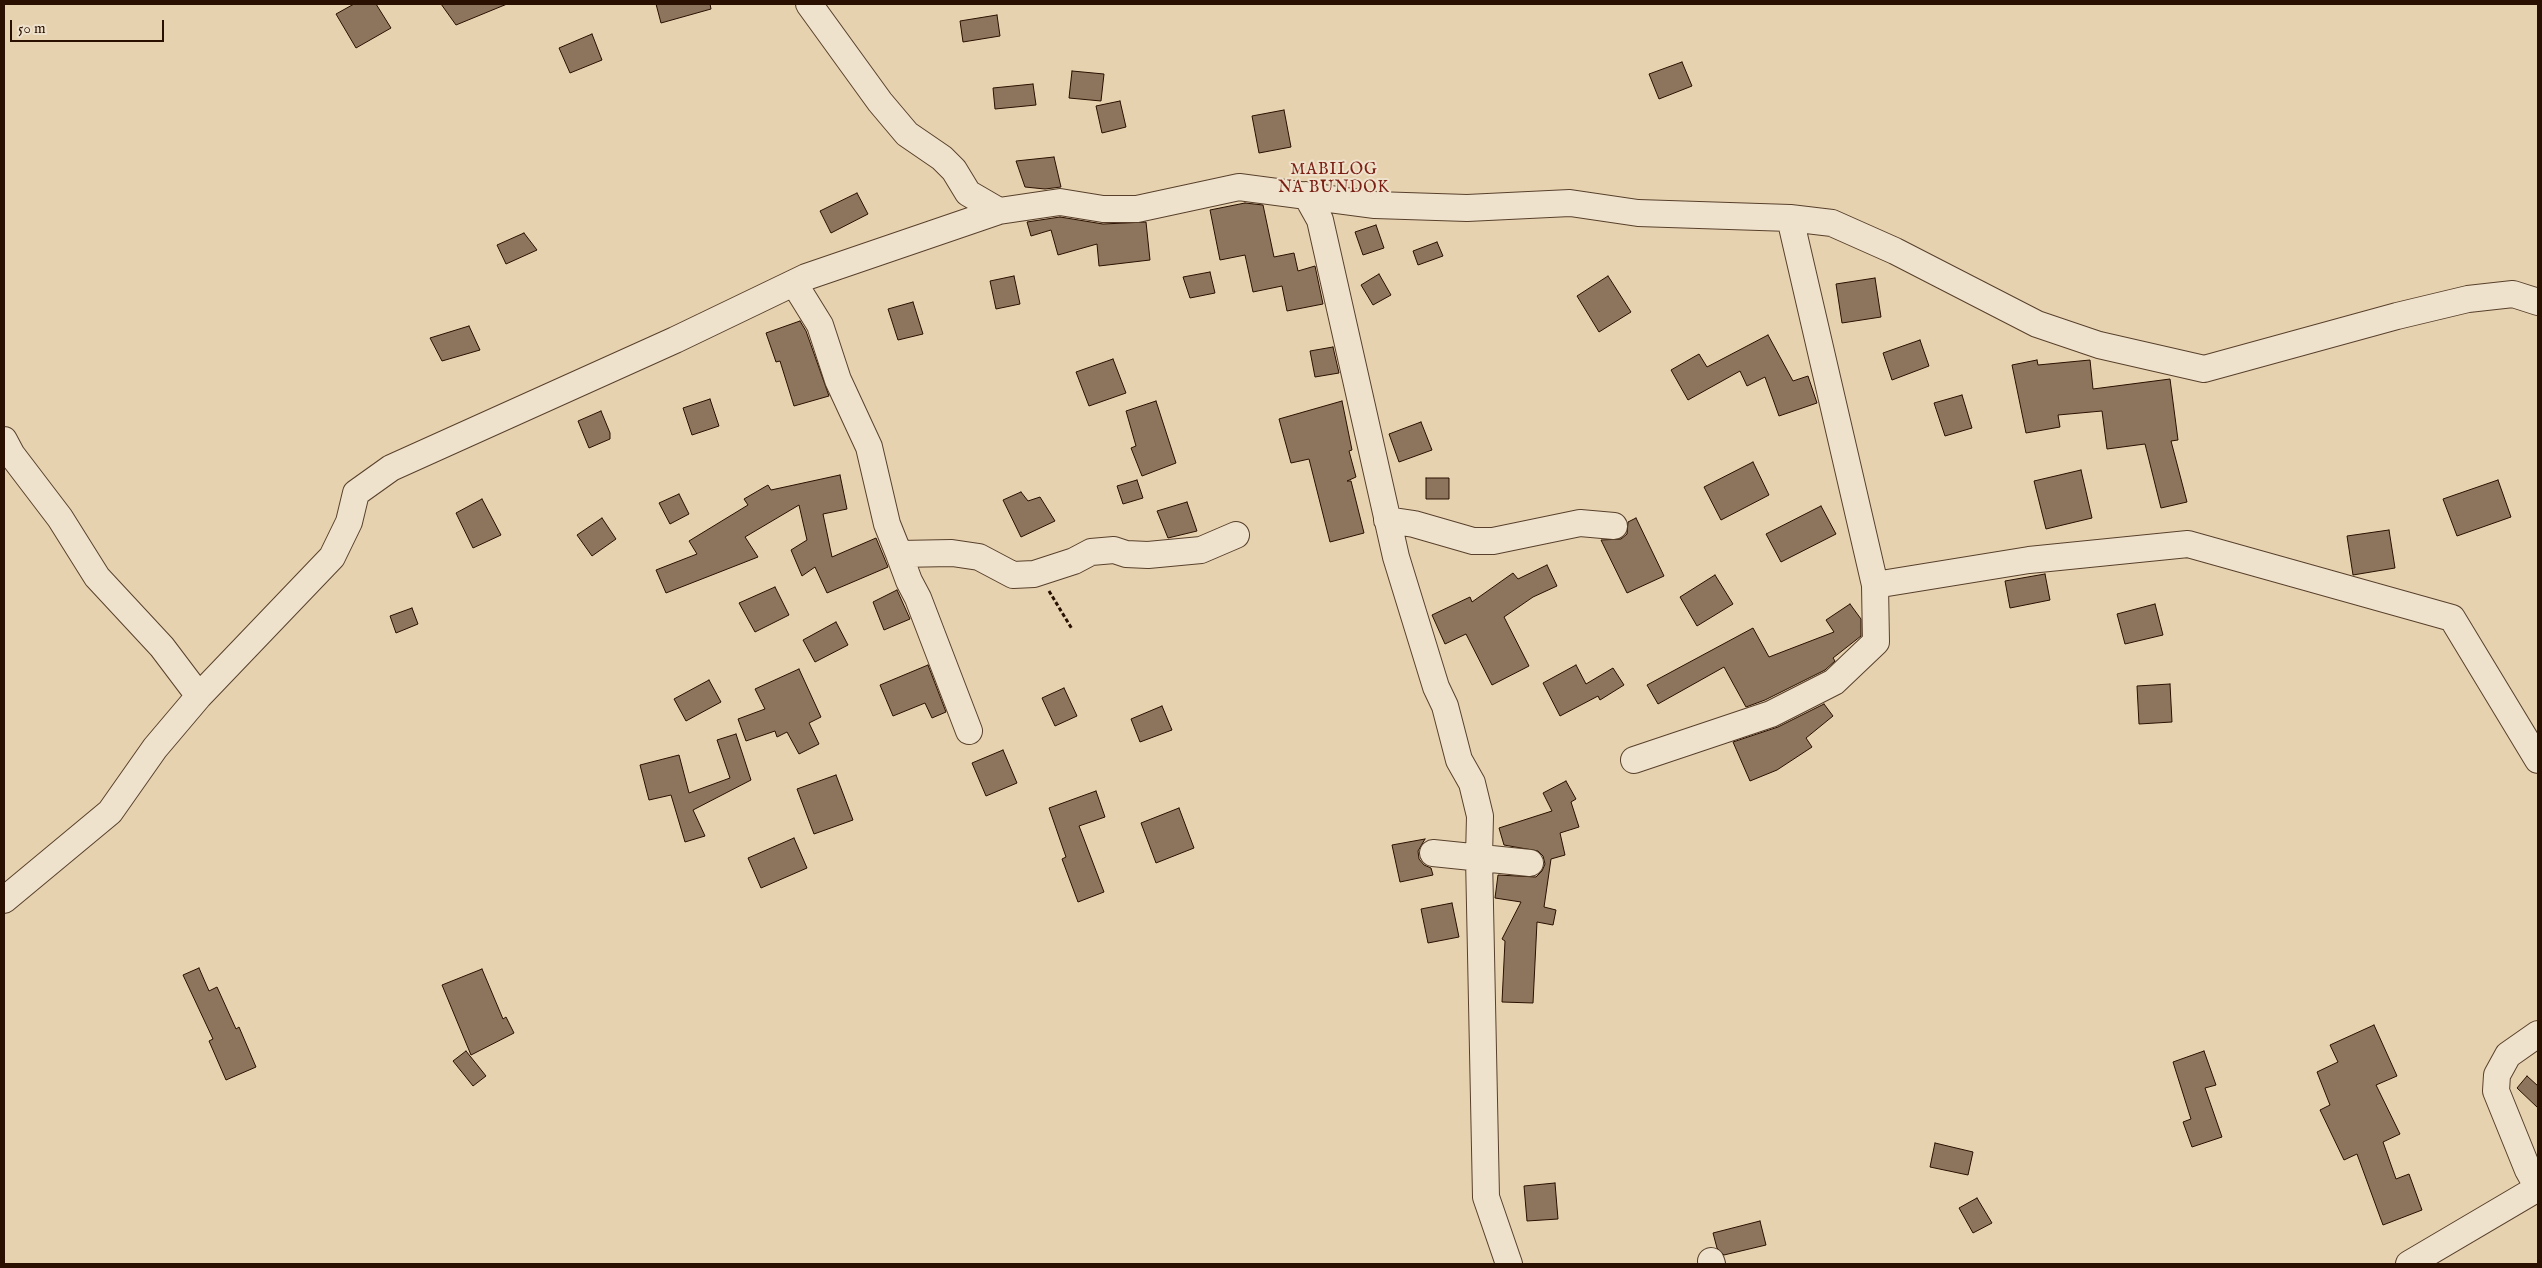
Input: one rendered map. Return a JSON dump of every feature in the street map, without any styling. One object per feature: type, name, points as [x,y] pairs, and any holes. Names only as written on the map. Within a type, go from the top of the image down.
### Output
[{"type":"street","points":[[809,4],[880,102],[907,134],[942,158],[968,193],[999,211]]},
{"type":"street","points":[[4,900],[110,812],[155,748],[199,696],[332,557],[349,522],[356,494],[391,468],[675,340],[794,283],[999,211],[1060,202],[1102,209],[1137,209],[1240,187],[1375,205],[1467,208],[1570,203],[1638,213],[1790,218],[1832,223],[1895,251],[2037,324],[2099,345],[2204,369],[2396,316],[2468,299],[2513,294],[2538,302]]},
{"type":"street","points":[[1306,195],[1320,220],[1387,520],[1424,652],[1445,706],[1459,760],[1472,783],[1480,816],[1479,857],[1486,1197],[1509,1264]]},
{"type":"street","points":[[1634,760],[1771,714],[1834,682],[1876,642],[1875,585],[1790,218]]},
{"type":"street","points":[[794,283],[820,325],[838,380],[869,447],[887,524],[969,731]]},
{"type":"street","points":[[4,440],[12,455],[60,518],[98,577],[162,647],[199,696]]},
{"type":"street","points":[[1387,520],[1414,524],[1473,542],[1493,541],[1529,532],[1580,523],[1614,526]]},
{"type":"street","points":[[899,554],[952,553],[979,557],[1013,575],[1034,574],[1074,561],[1091,552],[1114,550],[1126,554],[1148,555],[1201,550],[1236,534]]},
{"type":"street","points":[[1875,585],[2029,560],[2188,544],[2452,618],[2538,760]]},
{"type":"street","points":[[1433,853],[1530,863]]},
{"type":"street","points":[[2409,1264],[2538,1188],[2528,1170],[2496,1091],[2497,1075],[2508,1055],[2538,1034]]},
{"type":"path","points":[[1034,574],[1045,584],[1072,629]]},
{"type":"building","points":[[354,4],[376,4],[391,28],[356,48],[336,14]]},
{"type":"building","points":[[441,4],[507,4],[456,25]]},
{"type":"building","points":[[656,4],[710,4],[711,9],[661,23]]},
{"type":"building","points":[[997,15],[1000,36],[963,42],[960,21]]},
{"type":"building","points":[[592,34],[602,60],[570,73],[559,48]]},
{"type":"building","points":[[1682,62],[1692,86],[1659,99],[1649,74]]},
{"type":"building","points":[[1072,71],[1104,74],[1101,101],[1069,98]]},
{"type":"building","points":[[1033,84],[1036,105],[995,109],[993,88]]},
{"type":"building","points":[[1120,101],[1126,127],[1102,133],[1096,106]]},
{"type":"building","points":[[1284,110],[1291,147],[1259,153],[1252,116]]},
{"type":"building","points":[[1054,157],[1061,187],[1045,189],[1025,187],[1016,161]]},
{"type":"building","points":[[857,193],[868,214],[831,233],[820,211]]},
{"type":"building","points":[[1245,203],[1263,205],[1274,257],[1294,253],[1298,271],[1315,266],[1323,304],[1287,311],[1282,286],[1253,292],[1245,255],[1220,260],[1210,210]]},
{"type":"building","points":[[1060,217],[1103,224],[1146,222],[1150,260],[1099,266],[1097,244],[1058,255],[1051,230],[1031,236],[1027,222]]},
{"type":"building","points":[[1376,225],[1384,248],[1363,255],[1355,232]]},
{"type":"building","points":[[524,233],[537,250],[506,264],[497,245]]},
{"type":"building","points":[[1437,242],[1443,256],[1418,265],[1413,251]]},
{"type":"building","points":[[1210,272],[1215,293],[1190,298],[1183,277]]},
{"type":"building","points":[[1379,274],[1391,295],[1373,305],[1361,285]]},
{"type":"building","points":[[1014,276],[1020,304],[996,309],[990,281]]},
{"type":"building","points":[[1608,276],[1631,312],[1599,332],[1577,296]]},
{"type":"building","points":[[1875,278],[1881,317],[1842,323],[1836,284]]},
{"type":"building","points":[[913,302],[923,334],[898,340],[888,309]]},
{"type":"building","points":[[800,321],[806,331],[829,396],[794,406],[780,361],[776,362],[766,333]]},
{"type":"building","points":[[469,326],[480,350],[442,361],[430,338]]},
{"type":"building","points":[[1768,335],[1793,381],[1808,376],[1817,403],[1779,416],[1765,377],[1747,386],[1740,371],[1688,400],[1671,370],[1699,354],[1707,367]]},
{"type":"building","points":[[1920,340],[1929,366],[1892,380],[1883,353]]},
{"type":"building","points":[[1333,347],[1339,373],[1315,377],[1310,351]]},
{"type":"building","points":[[1113,359],[1126,393],[1089,406],[1076,372]]},
{"type":"building","points":[[2037,360],[2038,365],[2090,360],[2093,389],[2170,379],[2178,440],[2171,441],[2187,502],[2161,508],[2145,444],[2107,449],[2102,411],[2058,415],[2060,427],[2026,433],[2012,365]]},
{"type":"building","points":[[1962,395],[1972,428],[1945,436],[1934,403]]},
{"type":"building","points":[[710,399],[719,426],[692,435],[683,408]]},
{"type":"building","points":[[1156,401],[1176,463],[1142,476],[1131,448],[1136,446],[1126,411]]},
{"type":"building","points":[[1342,401],[1352,450],[1349,451],[1356,477],[1347,481],[1351,481],[1364,533],[1330,542],[1309,459],[1291,463],[1279,419]]},
{"type":"building","points":[[601,411],[610,433],[610,439],[589,448],[578,421]]},
{"type":"building","points":[[1421,422],[1432,450],[1399,462],[1389,434]]},
{"type":"building","points":[[1753,462],[1769,495],[1721,520],[1704,487]]},
{"type":"building","points":[[2081,470],[2092,518],[2046,529],[2034,481]]},
{"type":"building","points":[[840,475],[847,509],[823,514],[832,557],[876,538],[888,567],[827,593],[815,567],[802,576],[791,550],[807,540],[799,505],[745,537],[758,557],[666,593],[656,570],[697,554],[689,541],[748,505],[744,499],[768,485],[771,490]]},
{"type":"building","points":[[1426,478],[1449,478],[1449,499],[1426,499]]},
{"type":"building","points":[[1137,480],[1143,498],[1123,504],[1117,486]]},
{"type":"building","points":[[2498,480],[2511,517],[2457,536],[2443,499]]},
{"type":"building","points":[[1021,492],[1028,501],[1040,497],[1055,521],[1021,537],[1003,500]]},
{"type":"building","points":[[679,494],[689,514],[670,524],[659,503]]},
{"type":"building","points":[[482,499],[501,535],[473,548],[456,513]]},
{"type":"building","points":[[1187,502],[1197,531],[1168,538],[1157,511]]},
{"type":"building","points":[[1821,506],[1836,534],[1781,562],[1766,534]]},
{"type":"building","points":[[602,518],[616,539],[592,556],[577,535]]},
{"type":"building","points":[[1636,518],[1664,576],[1627,593],[1601,540],[1621,539],[1627,534],[1628,522]]},
{"type":"building","points":[[2389,530],[2395,568],[2353,575],[2347,536]]},
{"type":"building","points":[[1547,565],[1557,586],[1533,597],[1504,617],[1529,666],[1492,685],[1466,634],[1445,644],[1432,615],[1470,597],[1472,602],[1513,573],[1518,579]]},
{"type":"building","points":[[2045,574],[2050,600],[2010,608],[2005,581]]},
{"type":"building","points":[[1715,575],[1733,604],[1697,626],[1680,597]]},
{"type":"building","points":[[775,587],[789,615],[755,632],[739,603]]},
{"type":"building","points":[[897,590],[910,619],[884,630],[873,602]]},
{"type":"building","points":[[1850,604],[1861,619],[1861,636],[1833,658],[1835,661],[1825,670],[1765,700],[1746,707],[1724,667],[1658,704],[1647,685],[1753,628],[1769,657],[1834,632],[1826,620]]},
{"type":"building","points":[[2155,604],[2163,635],[2125,644],[2117,614]]},
{"type":"building","points":[[412,608],[418,624],[396,633],[390,616]]},
{"type":"building","points":[[836,622],[848,645],[815,662],[803,640]]},
{"type":"building","points":[[928,665],[946,712],[932,718],[925,703],[893,716],[880,685]]},
{"type":"building","points":[[1576,665],[1586,684],[1613,668],[1624,685],[1600,700],[1598,696],[1560,716],[1543,683]]},
{"type":"building","points":[[799,669],[821,717],[809,723],[819,744],[799,754],[787,732],[777,737],[775,731],[746,741],[738,719],[765,709],[755,689]]},
{"type":"building","points":[[709,680],[721,702],[686,721],[674,699]]},
{"type":"building","points":[[2170,684],[2172,722],[2139,724],[2137,686]]},
{"type":"building","points":[[1064,688],[1077,716],[1055,726],[1042,698]]},
{"type":"building","points":[[1824,704],[1833,716],[1806,738],[1812,747],[1777,770],[1750,781],[1733,742],[1778,727]]},
{"type":"building","points":[[1162,706],[1172,730],[1140,742],[1131,719]]},
{"type":"building","points":[[736,734],[751,780],[693,810],[705,836],[685,842],[671,795],[649,800],[640,765],[679,755],[689,793],[730,778],[717,740]]},
{"type":"building","points":[[1003,750],[1017,783],[986,796],[972,763]]},
{"type":"building","points":[[836,775],[853,820],[814,834],[797,789]]},
{"type":"building","points":[[1566,781],[1576,799],[1571,802],[1579,827],[1560,833],[1565,855],[1551,859],[1544,907],[1556,910],[1553,925],[1537,922],[1533,1003],[1502,1002],[1505,941],[1502,939],[1521,902],[1495,898],[1498,875],[1536,877],[1542,871],[1545,864],[1543,856],[1538,851],[1504,845],[1499,828],[1552,811],[1543,793]]},
{"type":"building","points":[[1096,791],[1105,817],[1079,826],[1104,892],[1078,902],[1062,859],[1066,857],[1049,808]]},
{"type":"building","points":[[1179,808],[1194,848],[1156,863],[1141,823]]},
{"type":"building","points":[[794,838],[807,868],[761,888],[748,858]]},
{"type":"building","points":[[1425,839],[1418,851],[1419,859],[1424,865],[1431,868],[1433,875],[1400,882],[1392,845]]},
{"type":"building","points":[[1452,903],[1459,937],[1428,943],[1421,909]]},
{"type":"building","points":[[199,968],[209,991],[217,987],[236,1029],[239,1027],[256,1067],[226,1080],[209,1041],[213,1039],[183,975]]},
{"type":"building","points":[[482,969],[503,1019],[506,1017],[514,1033],[471,1055],[442,985]]},
{"type":"building","points":[[2374,1025],[2397,1076],[2376,1085],[2400,1134],[2383,1142],[2396,1179],[2409,1174],[2422,1210],[2383,1225],[2357,1154],[2344,1160],[2320,1110],[2330,1105],[2317,1072],[2338,1062],[2330,1045]]},
{"type":"building","points":[[466,1051],[486,1076],[473,1086],[453,1061]]},
{"type":"building","points":[[2204,1051],[2216,1085],[2205,1088],[2222,1137],[2192,1147],[2183,1122],[2191,1119],[2173,1062]]},
{"type":"building","points":[[2527,1076],[2538,1086],[2538,1108],[2517,1088]]},
{"type":"building","points":[[1935,1143],[1973,1152],[1968,1175],[1930,1167]]},
{"type":"building","points":[[1555,1183],[1558,1219],[1527,1221],[1524,1186]]},
{"type":"building","points":[[1977,1198],[1992,1223],[1973,1233],[1959,1208]]},
{"type":"building","points":[[1760,1221],[1766,1245],[1724,1255],[1717,1248],[1713,1233]]},
{"type":"district","name":"MABILOG NA BUNDOK","points":[[1334,180]]}]
